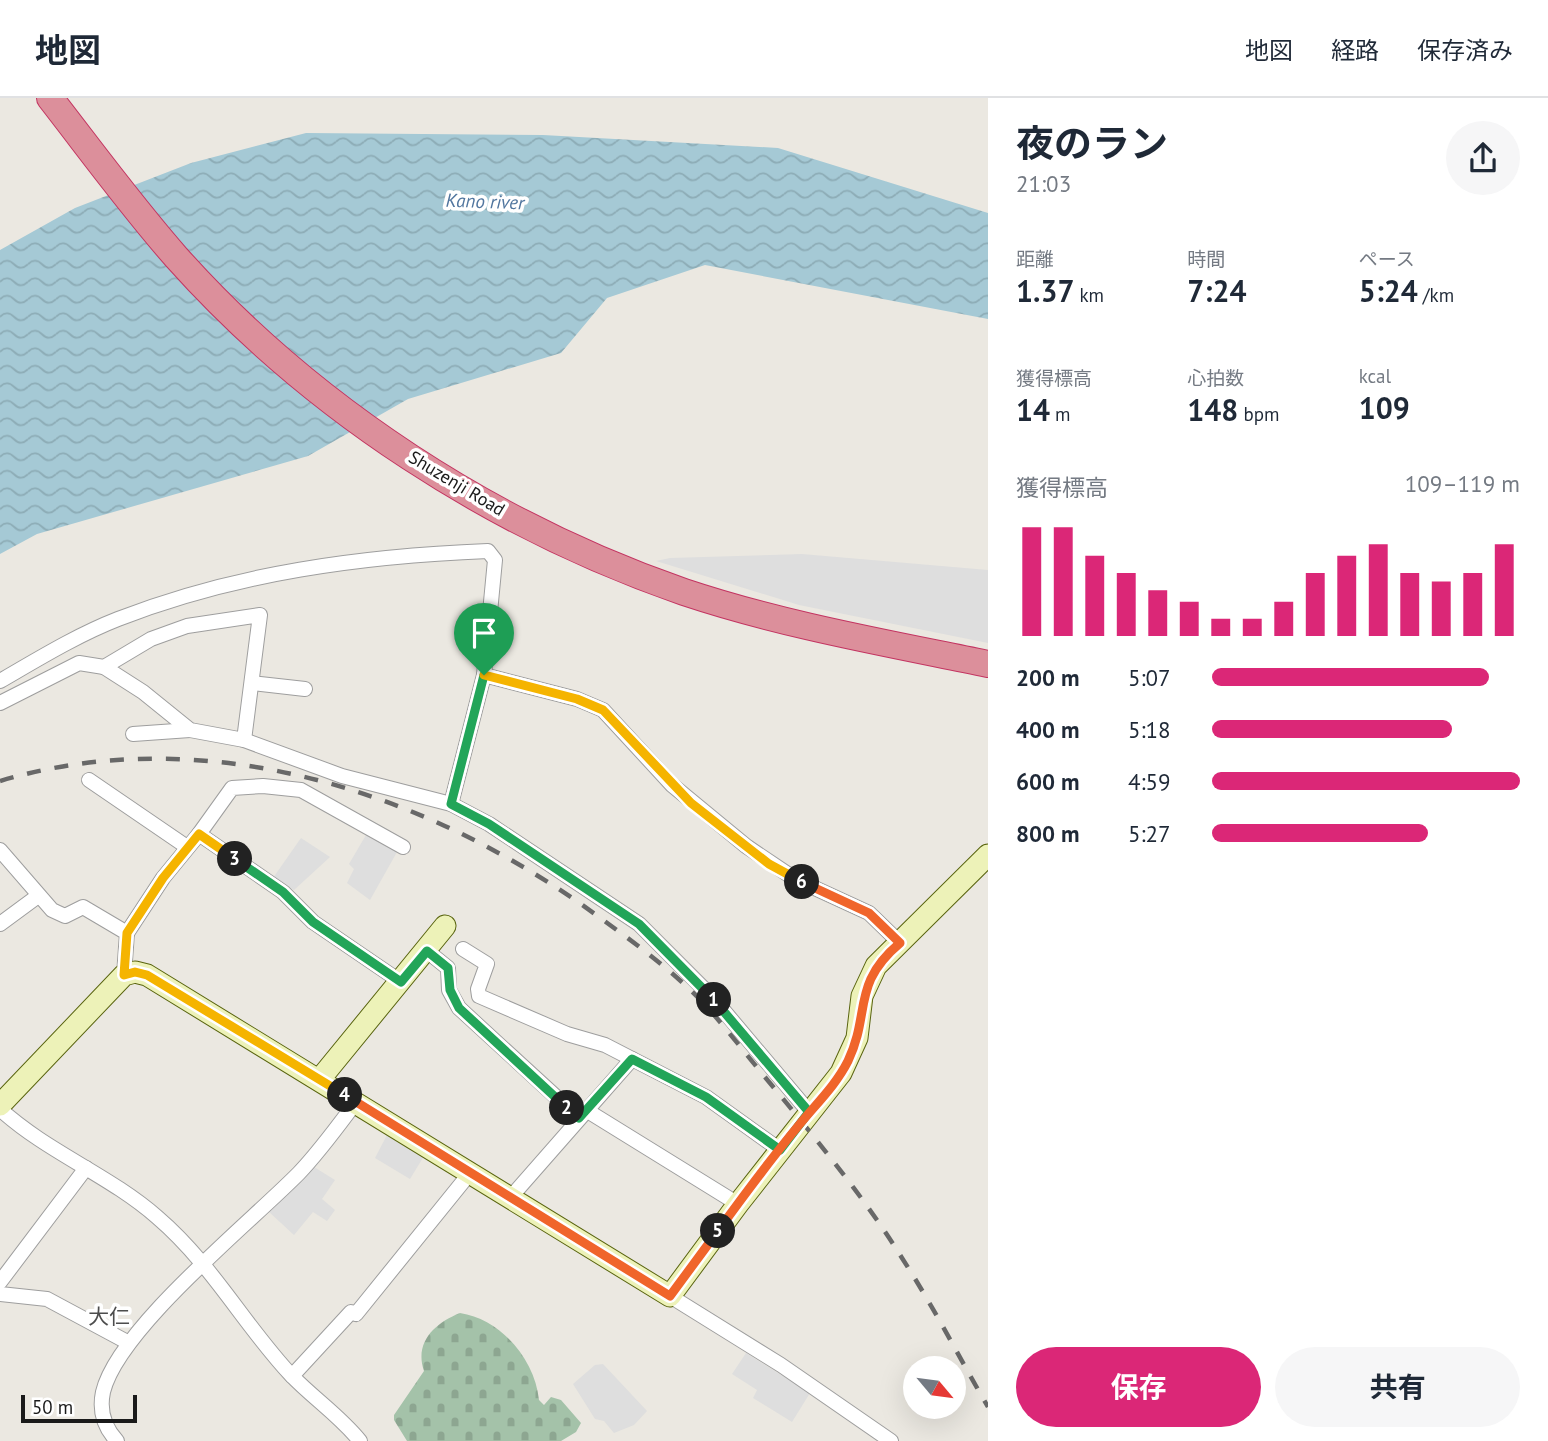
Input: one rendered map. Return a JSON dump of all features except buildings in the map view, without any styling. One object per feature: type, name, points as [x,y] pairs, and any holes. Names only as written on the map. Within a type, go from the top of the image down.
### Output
[{"type":"highway","name":"Shuzenji Road","points":[[50,98],[135,207],[222,304],[317,390],[440,476],[519,521],[686,592],[809,626],[988,664]]},
{"type":"street","points":[[0,681],[115,620],[170,600],[282,572],[357,559],[488,551],[495,560],[484,675],[451,804]]},
{"type":"street","points":[[104,667],[152,639],[187,626],[260,615],[244,740]]},
{"type":"street","points":[[0,702],[79,663],[104,667],[144,692],[190,730]]},
{"type":"street","points":[[484,675],[577,699],[603,710],[673,785],[746,846],[795,879],[869,913],[900,943]]},
{"type":"street","points":[[252,682],[305,689]]},
{"type":"street","points":[[133,734],[190,730],[244,740],[342,776],[451,804],[489,824],[639,924],[713,998],[809,1112]]},
{"type":"street","points":[[89,780],[187,847]]},
{"type":"street","points":[[124,975],[127,933],[232,788],[263,786],[301,790],[403,847]]},
{"type":"street","points":[[199,834],[283,892],[313,922],[401,982]]},
{"type":"street","points":[[0,850],[52,910],[65,916],[83,907],[127,933]]},
{"type":"street","points":[[670,1296],[737,1204],[833,1084],[848,1060],[857,1038],[863,996],[870,977],[886,955],[988,855]]},
{"type":"street","points":[[0,924],[38,896]]},
{"type":"street","points":[[320,1079],[445,926]]},
{"type":"street","points":[[463,949],[487,964],[478,989],[479,996],[567,1034],[605,1045],[706,1097],[780,1150]]},
{"type":"street","points":[[427,951],[448,968],[450,990],[459,1008],[582,1114],[737,1204]]},
{"type":"street","points":[[360,1441],[292,1376],[203,1265],[159,1219],[86,1168],[26,1133],[0,1107],[124,975],[135,972],[147,975],[320,1079],[781,1365],[891,1441]]},
{"type":"street","points":[[510,1198],[632,1059]]},
{"type":"street","points":[[117,1441],[103,1421],[101,1405],[104,1389],[129,1343],[203,1265],[299,1173],[356,1102]]},
{"type":"street","points":[[0,1282],[86,1168]]},
{"type":"street","points":[[292,1376],[351,1312],[356,1314],[470,1173]]},
{"type":"street","points":[[0,1294],[47,1299],[129,1343]]},
{"type":"green space","points":[[460,1313],[489,1324],[513,1344],[531,1370],[539,1400],[544,1405],[551,1397],[561,1400],[581,1423],[576,1432],[561,1441],[407,1441],[394,1420],[394,1415],[424,1371],[422,1351],[429,1335],[442,1322]]},
{"type":"shaded area","points":[[802,554],[988,570],[988,643],[799,605],[656,561],[670,558]]},
{"type":"shaded area","points":[[366,835],[397,852],[370,900],[347,883],[354,869],[349,864]]},
{"type":"shaded area","points":[[301,838],[330,857],[294,890],[273,878]]},
{"type":"shaded area","points":[[387,1135],[424,1156],[410,1179],[375,1158]]},
{"type":"shaded area","points":[[314,1167],[335,1180],[322,1199],[335,1210],[327,1221],[313,1212],[294,1235],[268,1211]]},
{"type":"shaded area","points":[[746,1353],[810,1393],[792,1422],[753,1398],[757,1390],[732,1374]]},
{"type":"shaded area","points":[[603,1364],[647,1411],[634,1425],[614,1433],[604,1421],[595,1419],[573,1384],[595,1365]]},
{"type":"water","name":"Kano river","points":[[306,133],[543,135],[778,148],[988,213],[988,319],[705,265],[607,298],[561,353],[408,399],[308,456],[37,534],[0,554],[0,250],[75,208],[191,163]]},
{"type":"railway","points":[[0,781],[79,764],[158,759],[236,764],[314,779],[390,803],[463,835],[533,873],[655,959],[695,994],[716,1018],[874,1216],[924,1294],[988,1407]]},
{"type":"district","name":"大仁","points":[[109,1316]]},
{"type":"route","points":[[484,675],[451,804],[489,824],[639,924],[713,998],[809,1112],[780,1150],[706,1097],[632,1059],[579,1118],[554,1098],[459,1008],[448,984],[448,968],[427,951],[401,982],[313,922],[283,892],[199,834],[163,878],[127,933],[124,975],[135,972],[147,975],[670,1296],[737,1204],[778,1153],[809,1112],[841,1073],[857,1038],[863,996],[870,977],[876,966],[900,943],[869,913],[769,864],[691,803],[603,710],[577,699],[484,675]]}]
